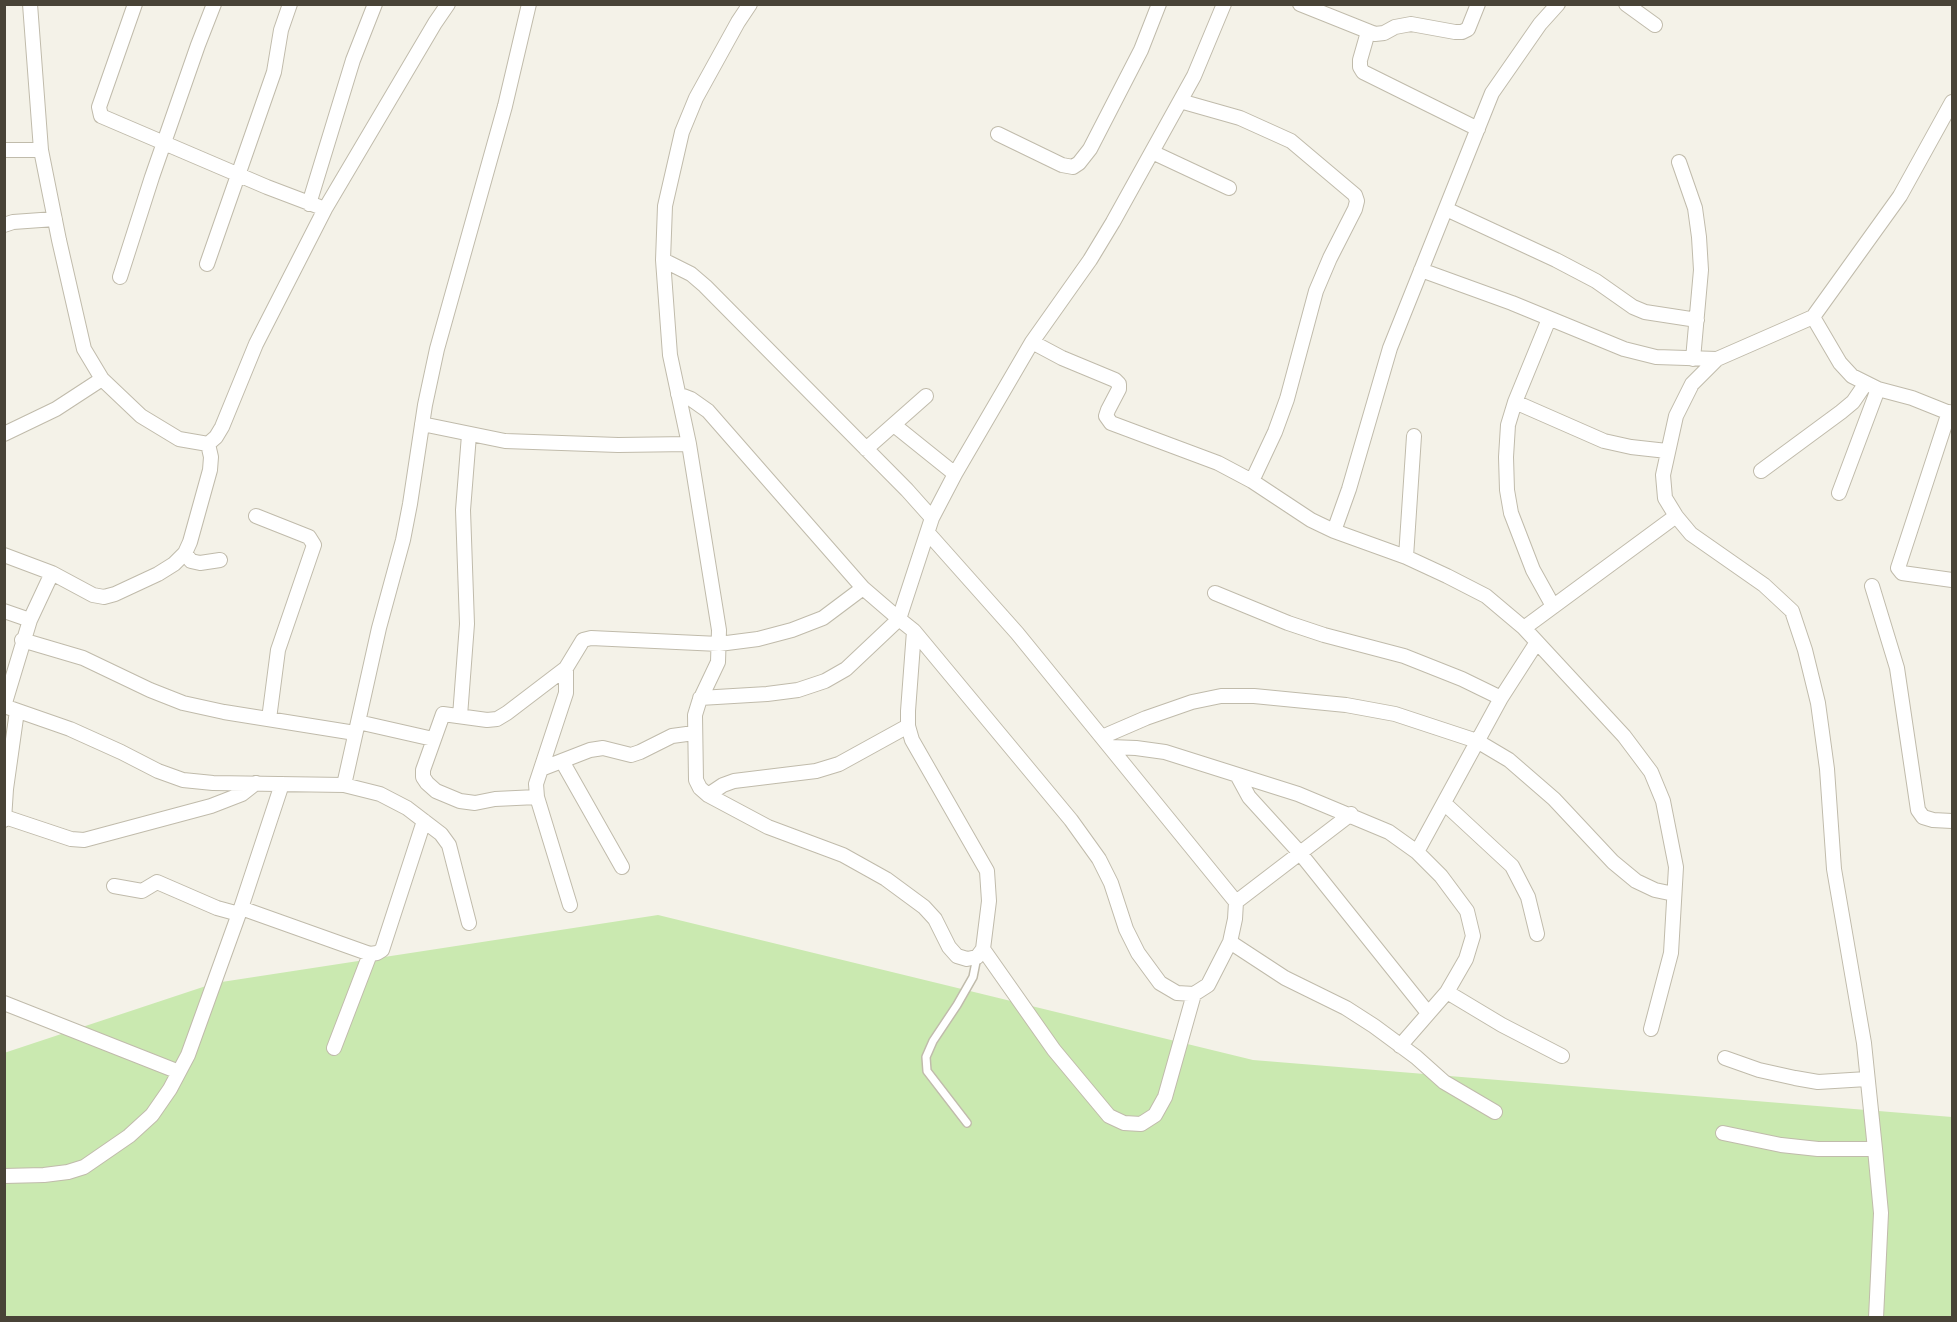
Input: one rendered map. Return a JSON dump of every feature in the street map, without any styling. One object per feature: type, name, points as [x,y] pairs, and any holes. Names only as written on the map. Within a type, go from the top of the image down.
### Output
[{"type":"street","points":[[30,4],[41,150],[84,349],[102,379],[141,416],[179,439],[208,444]]},
{"type":"street","points":[[135,4],[99,107],[101,116],[325,209]]},
{"type":"street","points":[[120,277],[152,177],[214,4]]},
{"type":"street","points":[[207,264],[274,72],[280,36],[290,4]]},
{"type":"street","points":[[309,204],[353,60],[375,4]]},
{"type":"street","points":[[208,444],[222,428],[256,344],[325,209],[448,4]]},
{"type":"street","points":[[344,785],[379,628],[411,504],[422,424],[436,349],[505,106],[529,4]]},
{"type":"street","points":[[750,4],[696,98],[682,132],[665,206],[663,260],[670,355],[689,444],[719,630],[717,662],[700,698],[695,715],[696,780],[700,788],[708,795],[768,827],[843,855],[864,866],[924,907],[935,919],[949,947],[957,956],[967,959],[980,953]]},
{"type":"street","points":[[998,134],[1062,165],[1073,167],[1079,163],[1090,150],[1141,50],[1159,4]]},
{"type":"street","points":[[700,698],[798,690],[825,681],[846,669],[899,619],[932,518],[955,474],[1032,342],[1090,260],[1152,152],[1194,76],[1224,4]]},
{"type":"street","points":[[1300,4],[1368,32],[1384,33],[1395,27],[1411,24],[1462,32],[1468,29],[1478,4]]},
{"type":"street","points":[[1626,4],[1655,25]]},
{"type":"street","points":[[1334,531],[1349,489],[1390,348],[1492,93],[1553,6]]},
{"type":"street","points":[[1368,32],[1360,60],[1363,72],[1478,129]]},
{"type":"street","points":[[1180,101],[1240,118],[1292,141],[1355,195],[1357,201],[1316,291],[1287,399],[1275,432],[1252,481]]},
{"type":"street","points":[[1421,270],[1512,303],[1624,349],[1656,357],[1717,358],[1813,317],[1900,196],[1953,102]]},
{"type":"street","points":[[4,150],[41,150]]},
{"type":"street","points":[[1152,152],[1229,188]]},
{"type":"street","points":[[1679,162],[1695,208],[1699,237],[1701,270],[1693,359]]},
{"type":"street","points":[[1446,209],[1566,265],[1639,309],[1696,320]]},
{"type":"street","points":[[4,225],[14,222],[55,219]]},
{"type":"street","points":[[663,260],[691,274],[705,286],[932,518]]},
{"type":"street","points":[[1813,317],[1840,363],[1852,376],[1872,386],[1951,413],[1898,568],[1902,573],[1953,579]]},
{"type":"street","points":[[1548,319],[1508,424],[1506,457],[1507,490],[1511,513],[1533,570],[1553,606]]},
{"type":"street","points":[[1032,342],[1062,358],[1115,380],[1119,384],[1119,389],[1107,410],[1106,417],[1111,423],[1218,463],[1252,481],[1311,520],[1334,531],[1406,557],[1486,596],[1524,628],[1624,736],[1651,772],[1663,801],[1676,867],[1671,953],[1651,1029]]},
{"type":"street","points":[[1717,358],[1692,384],[1676,416],[1663,475],[1665,498],[1691,534],[1764,585],[1792,611],[1805,650],[1818,702],[1827,769],[1834,869],[1852,965],[1868,1079],[1881,1214],[1876,1317]]},
{"type":"street","points":[[4,434],[56,409],[102,379]]},
{"type":"street","points":[[1761,471],[1872,386]]},
{"type":"street","points":[[1839,493],[1872,386]]},
{"type":"street","points":[[678,394],[691,399],[708,411],[863,588],[914,631],[1071,820],[1099,859],[1111,883],[1126,929],[1138,953],[1160,983],[1177,993],[1194,994],[1208,985],[1230,942],[1236,902],[1017,633],[928,533]]},
{"type":"street","points":[[866,449],[926,396]]},
{"type":"street","points":[[1515,402],[1604,441],[1667,451]]},
{"type":"street","points":[[422,424],[506,441],[550,444],[689,444]]},
{"type":"street","points":[[894,425],[955,474]]},
{"type":"street","points":[[460,716],[466,652],[467,592],[463,510],[469,435]]},
{"type":"street","points":[[1406,557],[1414,435]]},
{"type":"street","points":[[4,555],[52,573],[79,589],[104,597],[158,574],[174,564],[185,553],[190,542],[210,470],[211,457],[208,444]]},
{"type":"street","points":[[256,516],[309,537],[315,545],[278,650],[269,719]]},
{"type":"street","points":[[1524,628],[1676,516]]},
{"type":"street","points":[[185,553],[191,561],[200,563],[220,560]]},
{"type":"street","points":[[52,573],[22,640],[9,708],[5,818],[71,839],[84,840],[212,806],[242,794],[256,783]]},
{"type":"street","points":[[1872,586],[1897,668],[1918,810],[1923,817],[1953,821]]},
{"type":"street","points":[[537,797],[495,799],[475,803],[460,801],[436,791],[423,777],[423,770],[443,714],[487,720],[497,719],[549,683],[566,668],[583,640],[591,638],[719,644],[758,639],[792,630],[823,618],[863,588]]},
{"type":"street","points":[[1215,593],[1288,623],[1414,660],[1501,698]]},
{"type":"street","points":[[4,611],[30,620]]},
{"type":"street","points":[[914,631],[908,726],[912,740],[987,871],[989,901],[980,953],[1054,1050],[1109,1116],[1124,1123],[1141,1124],[1155,1114],[1165,1097],[1194,994]]},
{"type":"street","points":[[22,640],[83,658],[183,703],[269,719],[357,727],[433,739]]},
{"type":"street","points":[[1417,852],[1501,698],[1537,642]]},
{"type":"street","points":[[566,668],[566,693],[536,784],[537,797],[570,905]]},
{"type":"street","points":[[1106,742],[1146,718],[1192,702],[1221,696],[1254,696],[1346,705],[1395,714],[1477,741],[1509,760],[1554,799],[1613,862],[1636,881],[1655,890],[1674,894]]},
{"type":"street","points":[[9,708],[70,729],[158,771],[183,780],[344,785],[380,795],[407,808],[441,834],[449,845],[469,923]]},
{"type":"street","points":[[708,795],[734,781],[816,771],[839,764],[908,726]]},
{"type":"street","points":[[541,769],[590,750],[603,748],[631,755],[672,736],[694,733]]},
{"type":"street","points":[[1106,742],[1165,752],[1298,794],[1351,814],[1389,832],[1417,852],[1441,876],[1467,911],[1473,936],[1466,959],[1446,992],[1400,1046]]},
{"type":"street","points":[[562,761],[622,867]]},
{"type":"street","points":[[1237,775],[1249,797],[1300,853],[1428,1013]]},
{"type":"street","points":[[4,1176],[68,1172],[84,1167],[129,1136],[152,1114],[188,1055],[240,911],[282,784]]},
{"type":"street","points":[[1444,803],[1512,866],[1528,897],[1537,934]]},
{"type":"street","points":[[1236,902],[1351,814]]},
{"type":"street","points":[[114,886],[142,891],[157,882],[218,908],[240,911],[370,954],[377,953],[382,950],[424,821]]},
{"type":"street","points":[[1230,942],[1285,978],[1346,1008],[1400,1046],[1444,1082],[1495,1112]]},
{"type":"street","points":[[334,1048],[370,954]]},
{"type":"street","points":[[1446,992],[1502,1025],[1562,1056]]},
{"type":"street","points":[[4,1003],[179,1072]]},
{"type":"street","points":[[1725,1058],[1759,1070],[1818,1082],[1868,1079]]},
{"type":"street","points":[[1723,1133],[1799,1147],[1875,1149]]},
{"type":"lane","points":[[967,1123],[927,1071],[926,1057],[933,1041],[973,977],[980,953]]},
{"type":"green space","points":[[658,915],[1253,1060],[1952,1117],[1952,1317],[5,1317],[4,1053],[215,983]]}]
